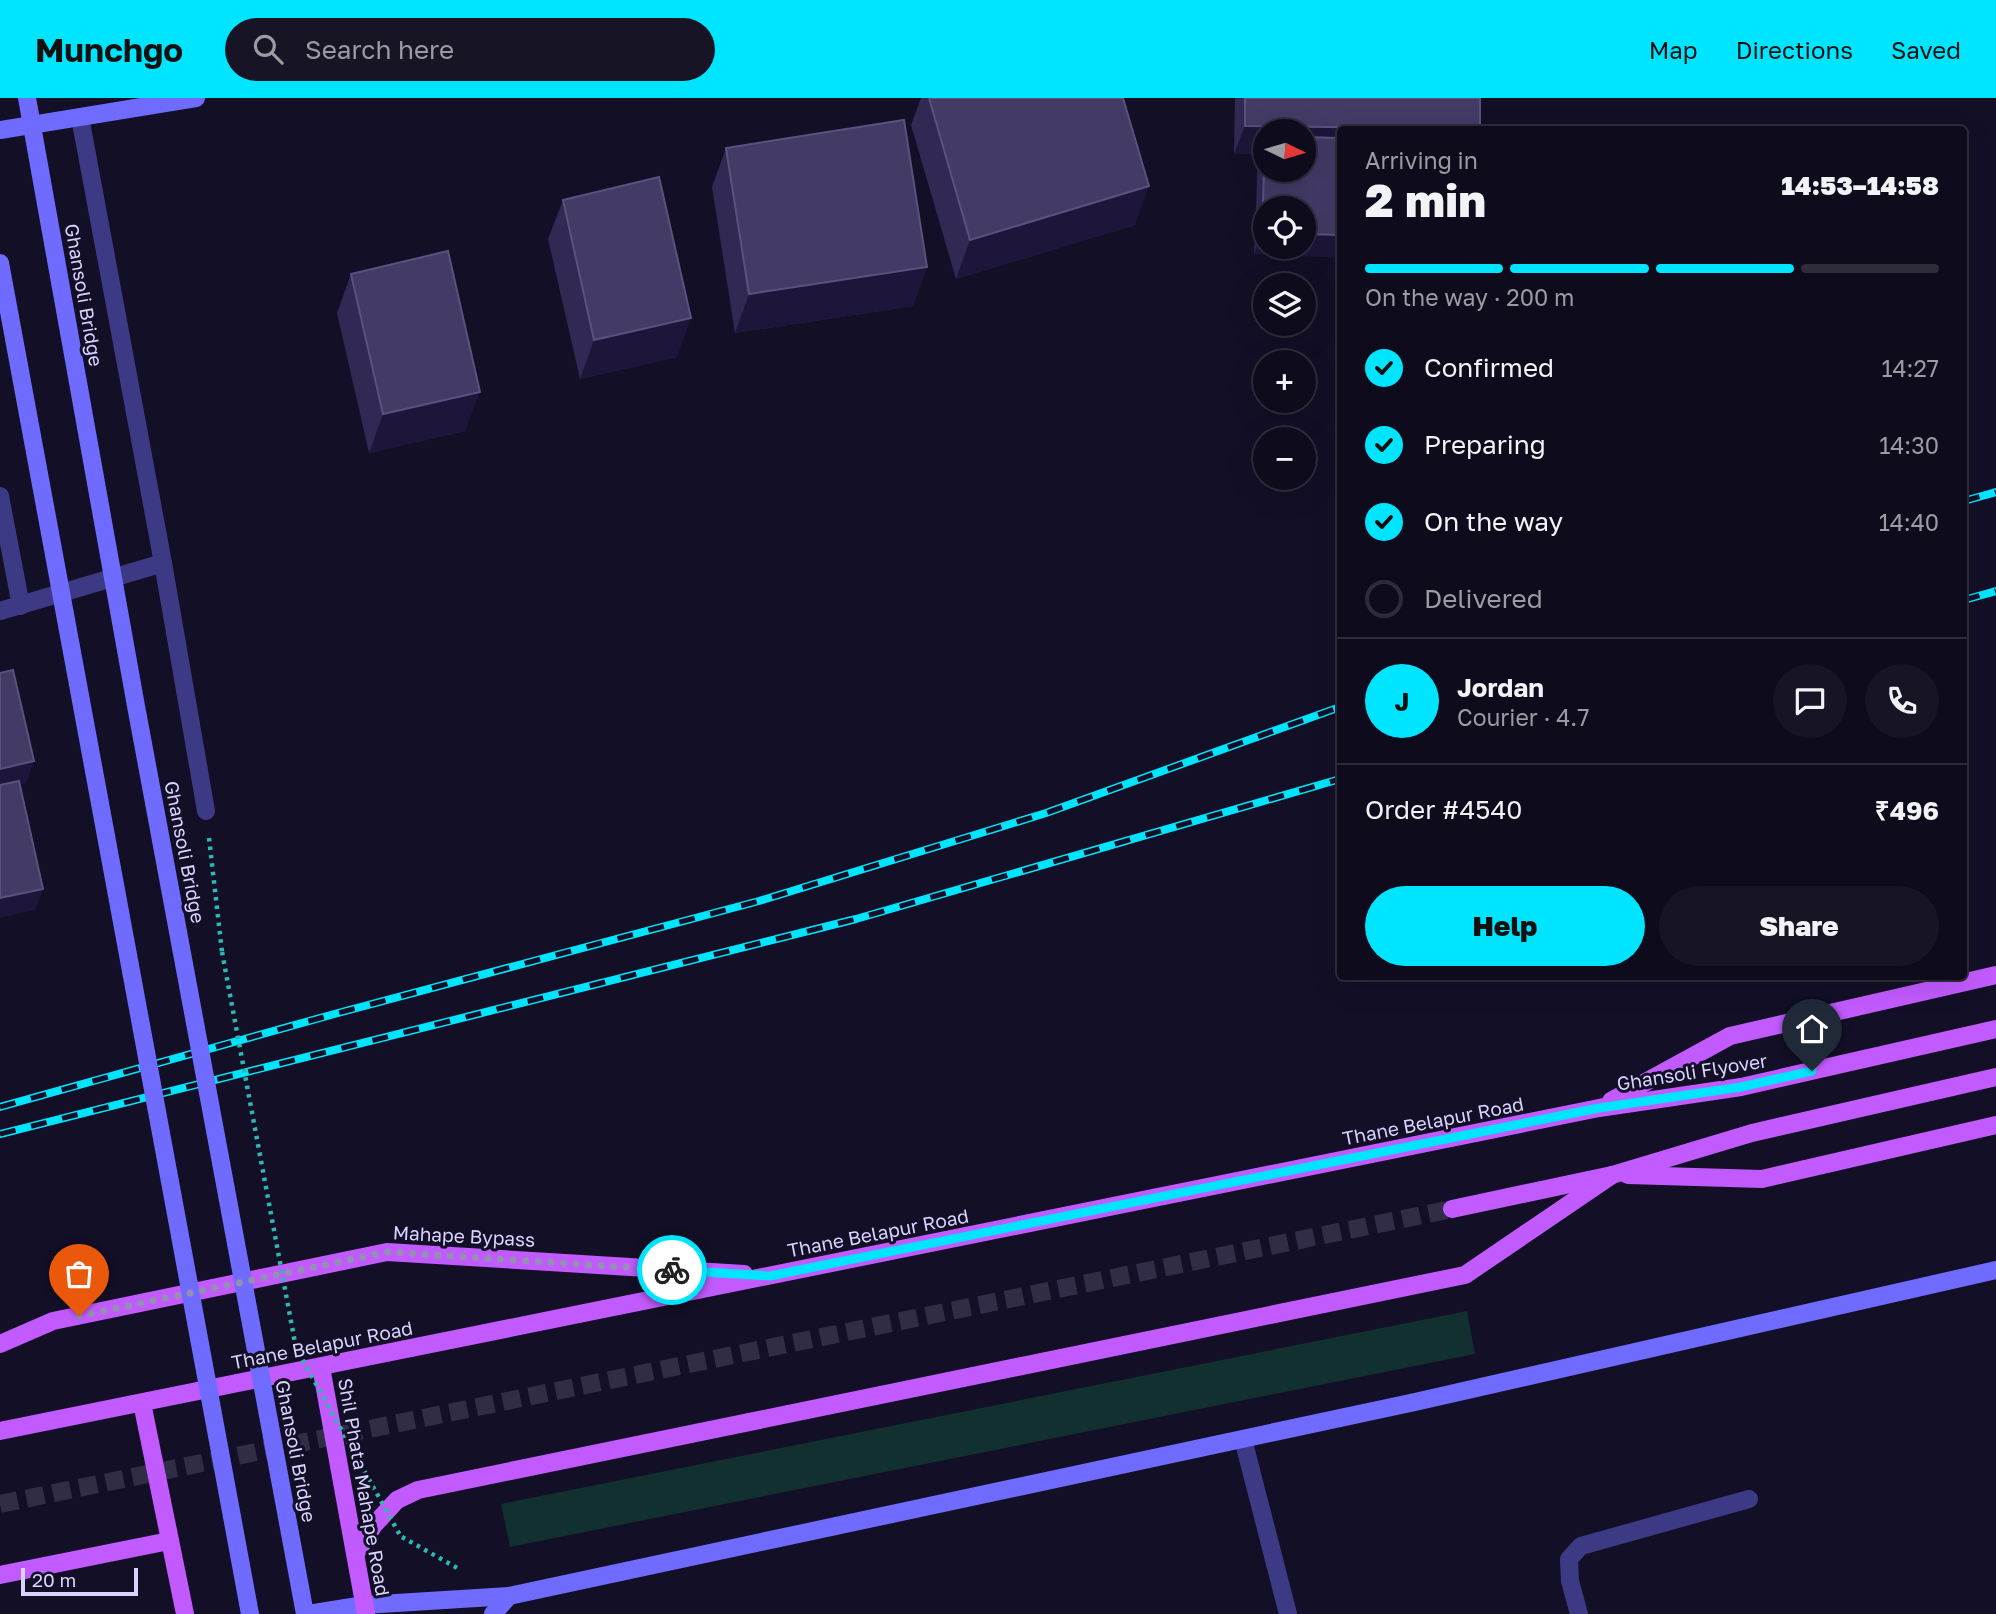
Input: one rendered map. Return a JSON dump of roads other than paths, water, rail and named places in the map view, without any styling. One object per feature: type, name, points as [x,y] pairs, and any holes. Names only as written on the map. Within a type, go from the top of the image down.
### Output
[{"type":"main road","name":"Ghansoli Bridge","points":[[27,98],[136,706],[307,1614]]},
{"type":"main road","points":[[77,98],[80,117]]},
{"type":"main road","points":[[0,130],[196,98]]},
{"type":"main road","points":[[0,263],[250,1614]]},
{"type":"main road","points":[[1599,1108],[1730,1036],[1996,975]]},
{"type":"main road","name":"Ghansoli Flyover","points":[[1599,1108],[1741,1087],[1996,1029]]},
{"type":"main road","points":[[1452,1209],[1612,1175],[1752,1133],[1996,1077]]},
{"type":"main road","name":"Thane Belapur Road","points":[[0,1431],[1599,1108]]},
{"type":"main road","points":[[356,1553],[373,1525],[397,1500],[418,1490],[1465,1275],[1612,1175],[1762,1179],[1996,1125]]},
{"type":"main road","name":"Mahape Bypass","points":[[0,1344],[53,1321],[387,1252],[770,1276]]},
{"type":"main road","points":[[307,1614],[509,1596],[1415,1402],[1996,1269]]},
{"type":"main road","name":"Shil Phata Mahape Road","points":[[321,1367],[365,1610]]},
{"type":"main road","points":[[142,1403],[185,1614]]},
{"type":"main road","points":[[0,1575],[169,1541]]},
{"type":"main road","points":[[493,1614],[509,1596]]},
{"type":"street","points":[[80,117],[206,811]]},
{"type":"street","points":[[0,496],[20,606]]},
{"type":"street","points":[[0,611],[163,563]]},
{"type":"street","points":[[1243,1438],[1288,1614]]},
{"type":"street","points":[[1579,1614],[1570,1581],[1569,1559],[1581,1546],[1749,1499]]},
{"type":"tunnel","points":[[0,1504],[1452,1209]]},
{"type":"railway","points":[[1967,500],[1996,492]]},
{"type":"railway","points":[[1967,599],[1996,591]]},
{"type":"railway","points":[[0,1107],[338,1013],[759,901],[1046,813],[1337,708]]},
{"type":"railway","points":[[0,1134],[856,919],[1337,780]]}]
